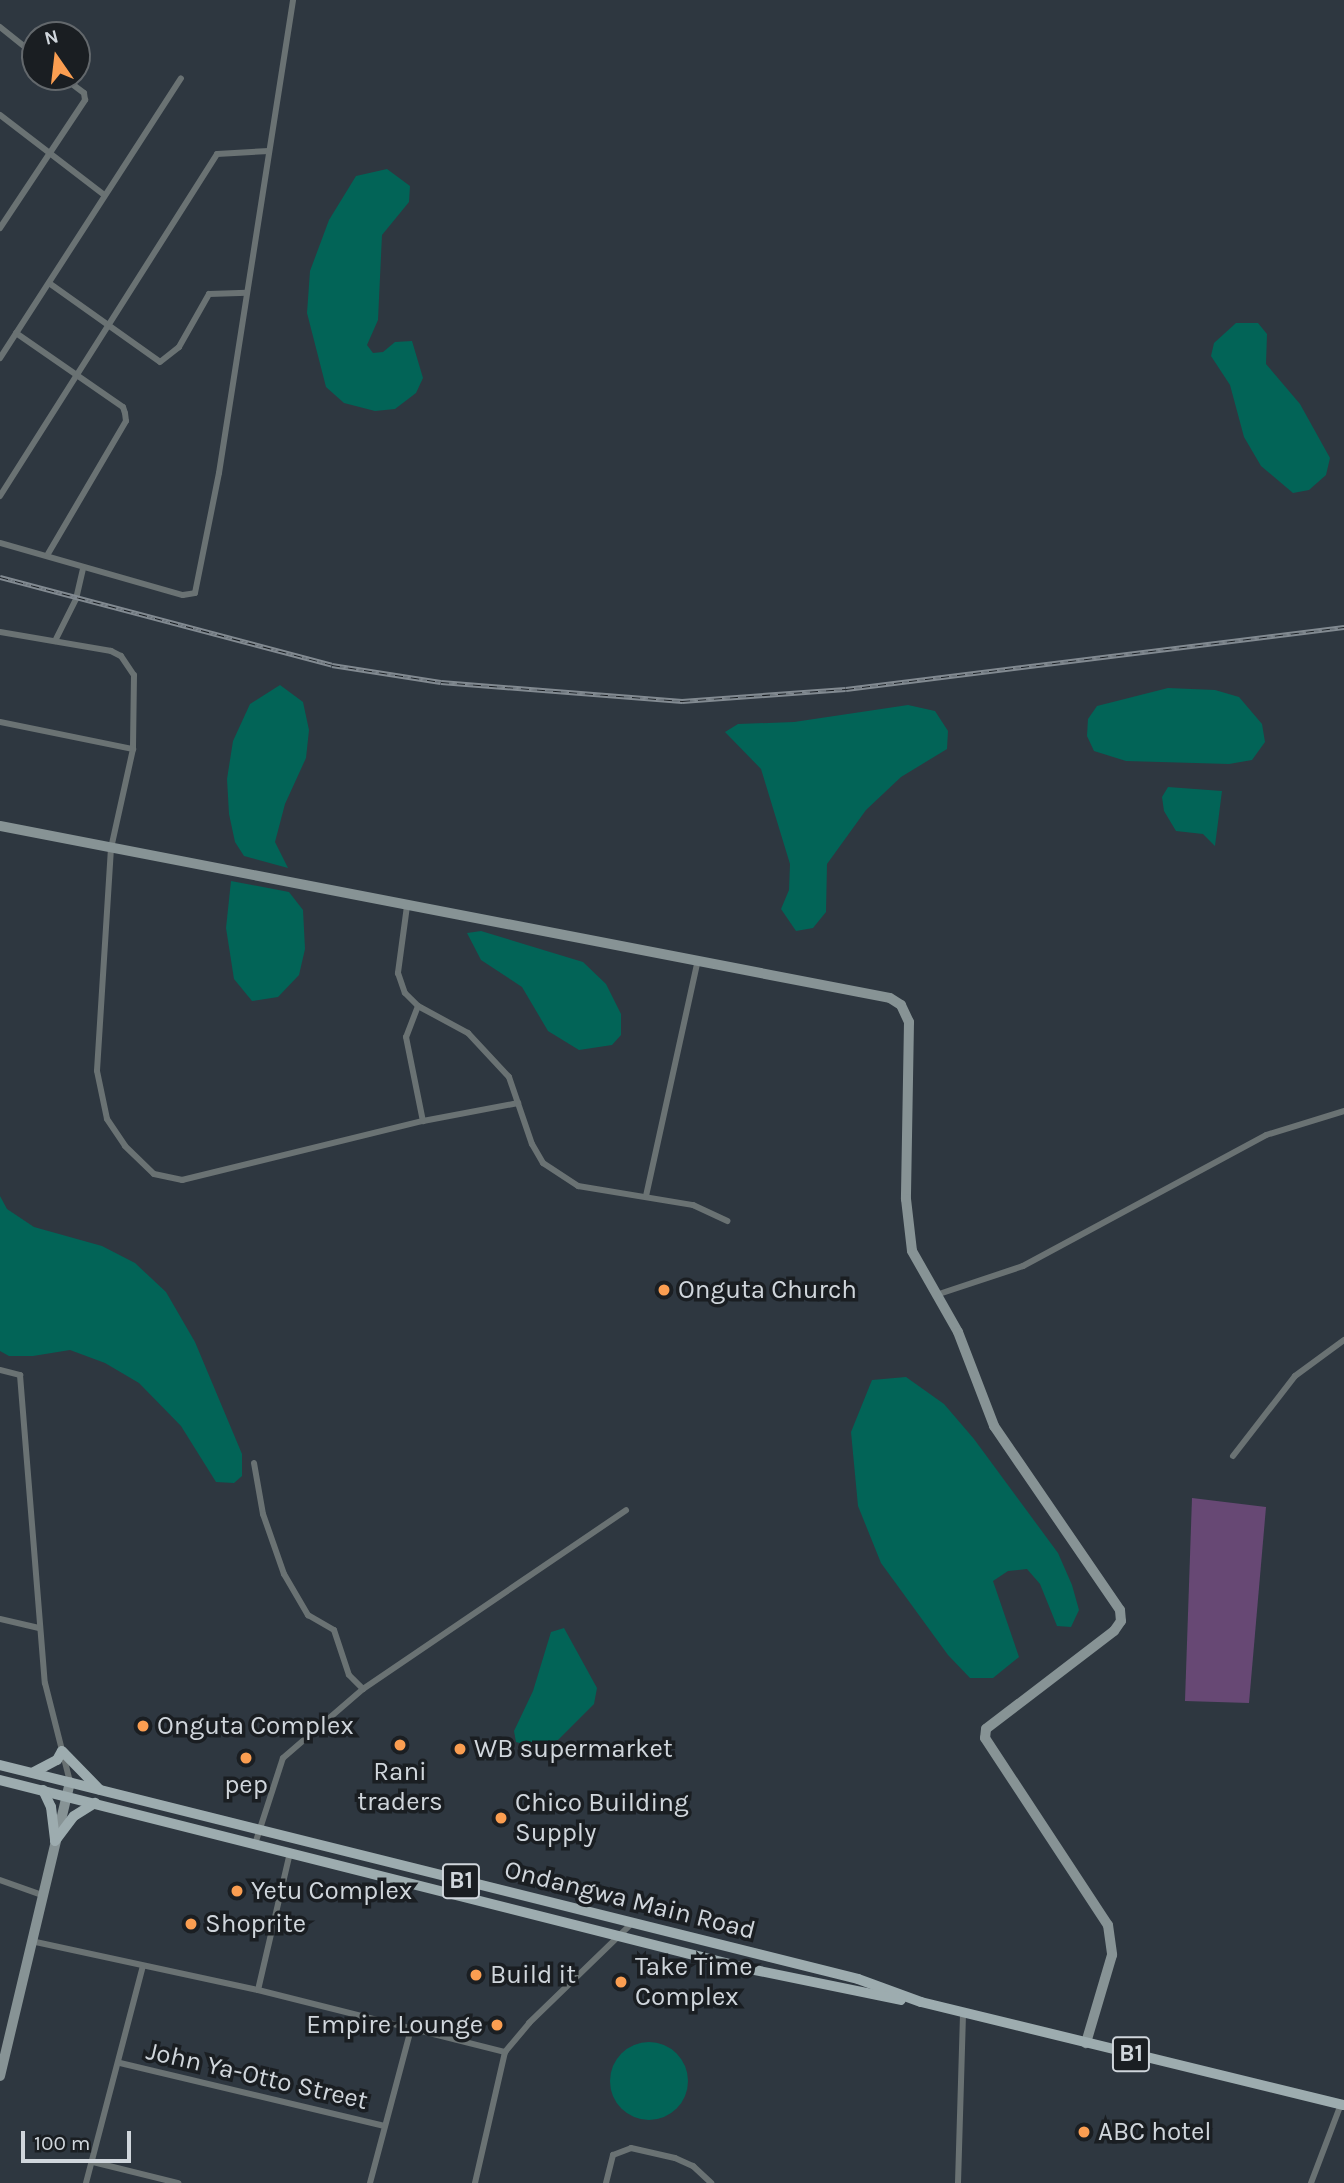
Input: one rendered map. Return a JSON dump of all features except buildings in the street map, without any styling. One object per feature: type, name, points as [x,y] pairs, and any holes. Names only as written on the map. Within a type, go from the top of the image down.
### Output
[{"type":"main road","points":[[33,1773],[57,1760],[62,1751],[100,1790]]},
{"type":"main road","name":"Ondangwa Main Road","points":[[0,1765],[100,1790],[257,1838],[290,1852],[745,1968],[921,2002],[1343,2104]]},
{"type":"main road","name":"Ondangwa Main Road","points":[[0,1780],[257,1838],[393,1864],[630,1925],[858,1979],[921,2002]]},
{"type":"main road","points":[[43,1790],[51,1807],[55,1841]]},
{"type":"main road","points":[[55,1841],[74,1816],[95,1803]]},
{"type":"main road","points":[[390,1877],[393,1864]]},
{"type":"street","points":[[0,543],[48,554],[83,568],[183,594],[195,593],[219,472],[293,0]]},
{"type":"street","points":[[0,27],[21,44]]},
{"type":"street","points":[[0,358],[103,194],[181,78]]},
{"type":"street","points":[[0,228],[52,155],[85,100],[81,91]]},
{"type":"street","points":[[0,115],[103,194]]},
{"type":"street","points":[[0,496],[217,154],[269,151]]},
{"type":"street","points":[[49,283],[160,362],[179,347],[209,294],[247,293]]},
{"type":"street","points":[[16,333],[123,407],[126,421],[48,554]]},
{"type":"street","points":[[55,641],[76,599],[83,568]]},
{"type":"street","points":[[0,632],[111,651],[127,663],[134,675],[133,749],[111,848],[97,1071],[107,1119],[125,1146],[154,1174],[182,1180],[423,1121],[518,1103]]},
{"type":"street","points":[[0,722],[133,749]]},
{"type":"street","points":[[0,826],[890,998],[906,1012],[909,1237],[936,1294],[958,1332],[994,1426],[1120,1611],[1121,1621],[1114,1631],[986,1729],[985,1738],[1108,1925],[1112,1955],[1087,2043]]},
{"type":"street","points":[[407,906],[398,973],[418,1006],[468,1033],[509,1077],[532,1144],[543,1163],[578,1186],[646,1196],[713,1211],[727,1221]]},
{"type":"street","points":[[646,1196],[698,960]]},
{"type":"street","points":[[418,1006],[406,1037],[423,1121]]},
{"type":"street","points":[[936,1294],[1010,1272],[1266,1135],[1344,1111]]},
{"type":"street","points":[[1233,1455],[1295,1377],[1344,1340]]},
{"type":"street","points":[[0,1370],[20,1375],[45,1683],[70,1782],[0,2076]]},
{"type":"street","points":[[254,1463],[263,1514],[284,1574],[308,1615],[334,1630],[349,1675],[363,1689]]},
{"type":"street","points":[[257,1838],[284,1758],[363,1689],[626,1510]]},
{"type":"street","points":[[0,1619],[39,1628]]},
{"type":"street","points":[[258,1990],[290,1852]]},
{"type":"street","points":[[0,1880],[42,1895]]},
{"type":"street","points":[[475,2183],[506,2052],[529,2023],[630,1925]]},
{"type":"street","points":[[31,1941],[258,1990],[506,2052]]},
{"type":"street","points":[[86,2183],[120,2063],[143,1966]]},
{"type":"street","points":[[958,2183],[962,2012]]},
{"type":"street","points":[[370,2183],[411,2029]]},
{"type":"street","name":"John Ya-Otto Street","points":[[120,2063],[385,2126]]},
{"type":"street","points":[[1311,2183],[1343,2104]]},
{"type":"street","points":[[606,2183],[613,2155],[619,2149],[675,2158],[693,2166],[711,2183]]},
{"type":"street","points":[[93,2162],[178,2183]]},
{"type":"shaded area","points":[[387,169],[410,186],[409,202],[382,235],[378,320],[367,345],[373,353],[383,352],[395,342],[412,341],[423,378],[416,393],[395,409],[375,411],[344,403],[326,387],[307,313],[310,271],[329,220],[356,176]]},
{"type":"shaded area","points":[[1236,323],[1258,323],[1267,334],[1266,364],[1300,404],[1330,458],[1326,475],[1309,490],[1293,493],[1261,466],[1244,437],[1230,385],[1211,356],[1214,343]]},
{"type":"shaded area","points":[[280,685],[303,702],[309,730],[306,758],[285,804],[275,842],[288,868],[244,856],[235,842],[229,814],[227,779],[233,741],[250,704]]},
{"type":"shaded area","points":[[1168,688],[1215,690],[1239,697],[1262,724],[1265,742],[1252,760],[1229,764],[1126,761],[1094,751],[1087,736],[1088,719],[1097,706]]},
{"type":"shaded area","points":[[908,705],[935,711],[948,731],[947,749],[901,777],[866,810],[827,864],[826,912],[813,928],[796,931],[781,909],[789,890],[790,864],[761,769],[725,732],[738,724],[794,722]]},
{"type":"shaded area","points":[[1168,787],[1222,791],[1215,846],[1203,834],[1176,831],[1164,811],[1162,797]]},
{"type":"shaded area","points":[[231,881],[289,892],[303,910],[305,949],[299,975],[278,997],[252,1001],[234,979],[226,928]]},
{"type":"shaded area","points":[[481,931],[583,962],[606,984],[621,1014],[621,1035],[612,1045],[579,1050],[548,1031],[522,987],[481,960],[467,933]]},
{"type":"shaded area","points":[[0,1196],[7,1209],[34,1227],[102,1246],[135,1263],[166,1292],[195,1342],[242,1454],[242,1476],[234,1483],[216,1482],[181,1426],[139,1383],[105,1363],[70,1350],[33,1356],[9,1356],[0,1351]]},
{"type":"shaded area","points":[[906,1377],[944,1404],[974,1439],[1058,1553],[1072,1585],[1079,1610],[1071,1627],[1057,1626],[1040,1584],[1027,1569],[1008,1571],[993,1581],[1019,1657],[993,1678],[970,1678],[948,1655],[881,1563],[858,1506],[851,1432],[872,1380]]},
{"type":"shaded area","points":[[1192,1498],[1266,1507],[1249,1703],[1185,1701]]},
{"type":"shaded area","points":[[564,1628],[597,1688],[594,1704],[558,1740],[534,1747],[516,1742],[514,1731],[533,1691],[551,1632]]},
{"type":"shaded area","points":[[641,2042],[657,2042],[671,2048],[682,2059],[688,2073],[688,2089],[682,2103],[671,2114],[657,2120],[641,2120],[627,2114],[616,2103],[610,2089],[610,2073],[616,2059],[627,2048]]},
{"type":"railway","points":[[0,577],[332,665],[441,682],[682,701],[846,689],[1344,627]]},
{"type":"place","name":"Onguta Church","points":[[664,1290]]},
{"type":"place","name":"Onguta Complex","points":[[143,1726]]},
{"type":"place","name":"Rani traders","points":[[400,1745]]},
{"type":"place","name":"WB supermarket","points":[[460,1749]]},
{"type":"place","name":"pep","points":[[246,1758]]},
{"type":"place","name":"Chico Building Supply","points":[[501,1818]]},
{"type":"place","name":"Yetu Complex","points":[[237,1891]]},
{"type":"place","name":"Shoprite","points":[[191,1924]]},
{"type":"place","name":"Build it","points":[[476,1975]]},
{"type":"place","name":"Take Time Complex","points":[[621,1982]]},
{"type":"place","name":"Empire Lounge","points":[[497,2025]]},
{"type":"place","name":"ABC hotel","points":[[1084,2132]]}]
